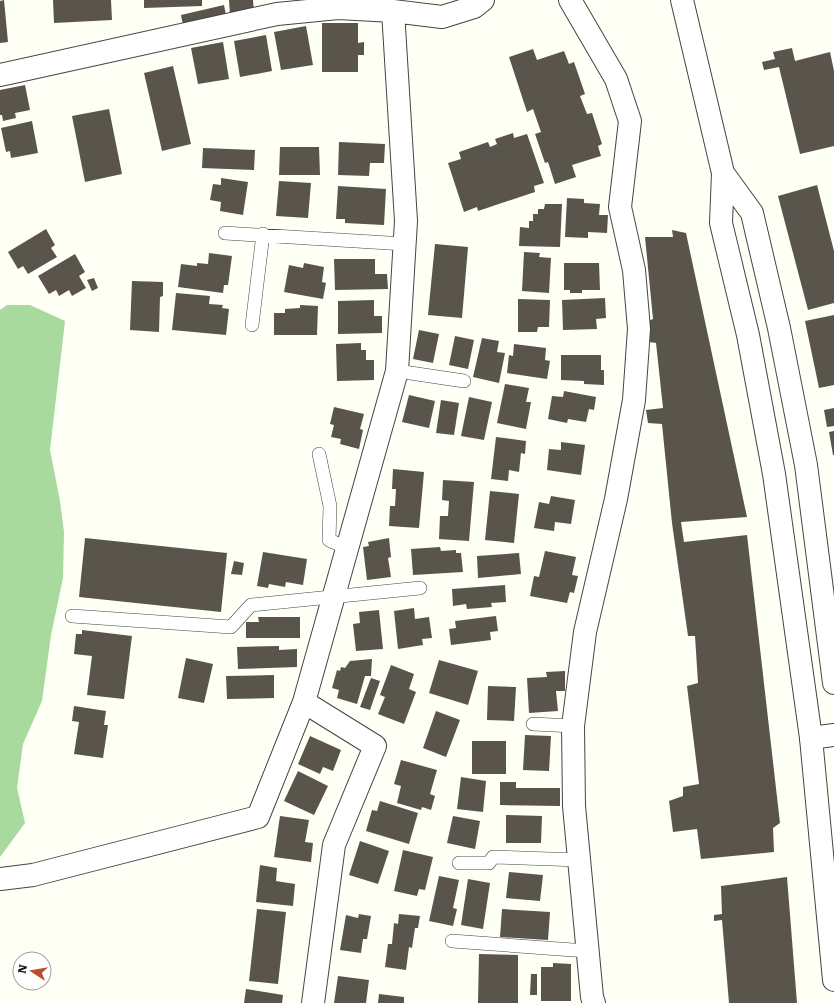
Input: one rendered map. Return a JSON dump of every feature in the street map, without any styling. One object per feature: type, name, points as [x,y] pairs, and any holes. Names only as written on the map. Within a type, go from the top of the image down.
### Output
[{"type":"street","points":[[0,76],[276,7],[338,8],[393,6],[442,17],[474,7],[483,0]]},
{"type":"street","points":[[570,0],[616,79],[630,121],[620,207],[634,270],[639,329],[634,400],[616,499],[586,632],[573,726],[574,806],[587,951],[594,1003]]},
{"type":"street","points":[[682,0],[723,173],[721,223],[748,335],[774,474],[811,738],[834,980]]},
{"type":"street","points":[[0,879],[33,875],[258,817],[304,702],[397,372],[406,221],[393,6]]},
{"type":"street","points":[[723,173],[752,213],[779,328],[806,465],[834,683]]},
{"type":"street","points":[[304,702],[376,746],[334,846],[313,1003]]},
{"type":"street","points":[[811,738],[834,735]]},
{"type":"lane","points":[[225,233],[263,234],[405,244]]},
{"type":"lane","points":[[252,325],[263,234]]},
{"type":"lane","points":[[397,372],[464,381]]},
{"type":"lane","points":[[319,454],[330,506],[329,540],[347,548]]},
{"type":"lane","points":[[72,616],[231,626],[251,604],[420,588]]},
{"type":"lane","points":[[533,724],[573,726]]},
{"type":"lane","points":[[459,864],[490,863],[493,857],[579,860]]},
{"type":"lane","points":[[452,941],[587,951]]},
{"type":"green space","points":[[7,305],[30,305],[65,321],[50,450],[60,501],[64,532],[63,578],[51,635],[42,701],[23,744],[17,788],[25,823],[0,857],[0,310]]},
{"type":"building","points":[[4,0],[8,42],[0,43],[0,1]]},
{"type":"building","points":[[53,0],[111,0],[112,20],[54,23]]},
{"type":"building","points":[[144,0],[202,0],[202,6],[144,8]]},
{"type":"building","points":[[229,0],[253,0],[254,12],[230,15]]},
{"type":"building","points":[[224,5],[226,15],[183,25],[181,15]]},
{"type":"building","points":[[322,23],[358,23],[358,43],[364,42],[364,55],[358,55],[358,72],[322,72]]},
{"type":"building","points":[[306,26],[313,65],[281,70],[274,32]]},
{"type":"building","points":[[266,35],[272,71],[240,77],[234,41]]},
{"type":"building","points":[[223,42],[229,79],[198,84],[191,48]]},
{"type":"building","points":[[792,48],[795,61],[830,52],[834,71],[834,146],[800,154],[779,67],[764,70],[762,62],[775,59],[773,52]]},
{"type":"building","points":[[533,49],[537,60],[564,51],[569,64],[574,62],[585,94],[580,96],[587,114],[592,113],[602,144],[598,146],[601,156],[572,165],[576,177],[555,184],[548,162],[545,163],[535,134],[541,132],[533,109],[527,112],[509,57]]},
{"type":"building","points":[[173,66],[191,144],[162,151],[144,73]]},
{"type":"building","points":[[25,85],[30,110],[15,113],[16,118],[3,121],[2,115],[0,115],[0,90]]},
{"type":"building","points":[[109,109],[122,174],[85,182],[72,116]]},
{"type":"building","points":[[32,121],[38,153],[11,158],[10,151],[6,152],[1,128]]},
{"type":"building","points":[[513,133],[514,138],[527,134],[544,183],[534,186],[535,192],[478,211],[477,207],[464,212],[448,163],[461,159],[459,152],[488,142],[490,147],[497,144],[495,139]]},
{"type":"building","points":[[339,142],[385,144],[384,163],[370,163],[369,176],[338,175]]},
{"type":"building","points":[[280,147],[319,147],[320,175],[279,175]]},
{"type":"building","points":[[203,148],[255,150],[254,170],[202,168]]},
{"type":"building","points":[[221,178],[248,182],[243,215],[220,211],[221,202],[210,200],[213,184],[221,185]]},
{"type":"building","points":[[279,181],[311,183],[308,218],[276,216]]},
{"type":"building","points":[[817,185],[834,251],[834,303],[808,310],[778,196]]},
{"type":"building","points":[[338,186],[386,189],[384,225],[345,223],[345,219],[336,219]]},
{"type":"building","points":[[567,198],[584,199],[584,203],[600,204],[599,215],[608,215],[607,233],[588,232],[588,238],[565,237]]},
{"type":"building","points":[[545,204],[562,204],[560,247],[519,246],[520,227],[529,228],[529,221],[533,221],[533,214],[538,214],[538,209],[544,209]]},
{"type":"building","points":[[46,229],[55,245],[51,248],[57,257],[28,274],[23,266],[18,269],[8,252]]},
{"type":"building","points":[[672,230],[686,233],[747,517],[681,522],[684,542],[747,535],[780,823],[773,828],[774,852],[701,859],[697,829],[673,832],[669,801],[683,796],[683,787],[699,784],[687,686],[698,683],[695,636],[688,636],[672,523],[662,424],[648,423],[646,410],[663,408],[656,343],[649,342],[648,321],[653,319],[645,237],[673,237]]},
{"type":"building","points":[[435,244],[468,247],[462,318],[428,315]]},
{"type":"building","points":[[524,252],[540,253],[539,257],[551,258],[549,293],[522,291]]},
{"type":"building","points":[[209,253],[232,256],[228,285],[224,285],[223,293],[178,287],[181,264],[197,266],[197,263],[208,264]]},
{"type":"building","points":[[75,254],[85,272],[79,276],[86,288],[72,296],[69,290],[59,296],[56,290],[49,294],[38,276]]},
{"type":"building","points":[[334,259],[375,259],[375,274],[387,274],[388,289],[335,290]]},
{"type":"building","points":[[304,263],[324,267],[322,282],[326,283],[323,299],[284,292],[289,265],[303,268]]},
{"type":"building","points":[[564,263],[599,263],[600,290],[582,290],[582,293],[570,293],[570,290],[564,290]]},
{"type":"building","points":[[94,278],[98,288],[92,291],[87,280]]},
{"type":"building","points":[[132,281],[163,282],[163,296],[160,297],[159,332],[130,330]]},
{"type":"building","points":[[176,293],[210,296],[209,304],[223,305],[222,308],[229,309],[226,335],[172,330]]},
{"type":"building","points":[[605,298],[606,318],[596,319],[597,329],[563,330],[562,300]]},
{"type":"building","points":[[518,299],[550,300],[549,327],[538,327],[537,332],[518,332]]},
{"type":"building","points":[[374,300],[374,316],[382,316],[382,333],[338,334],[338,301]]},
{"type":"building","points":[[300,305],[318,306],[317,335],[274,335],[274,313],[285,313],[285,309],[300,308]]},
{"type":"building","points":[[834,315],[834,385],[819,388],[805,321]]},
{"type":"building","points":[[419,330],[439,334],[433,363],[413,359]]},
{"type":"building","points":[[455,336],[474,340],[468,369],[449,365]]},
{"type":"building","points":[[482,338],[499,341],[497,352],[505,353],[499,383],[473,377]]},
{"type":"building","points":[[361,343],[361,350],[366,350],[366,360],[374,360],[374,380],[337,381],[336,344]]},
{"type":"building","points":[[514,344],[546,348],[545,360],[550,361],[547,379],[507,373],[509,355],[513,356]]},
{"type":"building","points":[[561,355],[601,355],[601,370],[604,370],[604,385],[584,384],[584,381],[561,380]]},
{"type":"building","points":[[505,384],[529,388],[526,402],[531,402],[526,429],[497,423]]},
{"type":"building","points":[[564,391],[596,397],[594,410],[589,409],[586,422],[568,419],[567,423],[548,419],[552,396],[563,397]]},
{"type":"building","points":[[409,395],[435,401],[429,428],[402,422]]},
{"type":"building","points":[[469,397],[492,402],[484,440],[461,436]]},
{"type":"building","points":[[441,400],[459,403],[454,435],[436,433]]},
{"type":"building","points":[[334,407],[364,414],[360,429],[363,430],[359,449],[340,444],[341,439],[331,437],[334,425],[330,424]]},
{"type":"building","points":[[834,408],[834,426],[827,427],[824,410]]},
{"type":"building","points":[[834,431],[834,455],[833,455],[829,432]]},
{"type":"building","points":[[496,437],[526,441],[525,454],[521,453],[519,472],[509,470],[508,481],[491,479]]},
{"type":"building","points":[[561,442],[585,445],[581,475],[547,470],[549,449],[561,450]]},
{"type":"building","points":[[393,469],[424,472],[419,528],[389,526],[390,506],[395,506],[396,489],[392,489]]},
{"type":"building","points":[[443,480],[474,482],[469,541],[439,539],[440,516],[448,516],[449,501],[442,500]]},
{"type":"building","points":[[490,491],[519,494],[514,543],[485,540]]},
{"type":"building","points":[[551,496],[575,500],[571,524],[555,522],[554,531],[534,528],[539,502],[549,504]]},
{"type":"building","points":[[85,538],[227,553],[221,612],[79,597]]},
{"type":"building","points":[[389,538],[391,557],[388,558],[391,577],[367,580],[363,547],[369,546],[368,542]]},
{"type":"building","points":[[440,547],[441,551],[456,550],[456,553],[461,553],[463,572],[413,575],[411,549]]},
{"type":"building","points":[[545,551],[576,557],[572,575],[578,576],[574,593],[570,592],[567,603],[530,596],[534,576],[539,577]]},
{"type":"building","points":[[263,552],[307,559],[303,585],[286,582],[285,587],[269,584],[268,588],[257,586]]},
{"type":"building","points":[[519,553],[521,574],[478,578],[477,556]]},
{"type":"building","points":[[234,561],[244,563],[242,575],[231,574]]},
{"type":"building","points":[[505,585],[506,602],[491,603],[492,607],[467,609],[466,604],[453,606],[452,589]]},
{"type":"building","points":[[414,608],[415,619],[429,617],[432,638],[422,639],[423,645],[398,649],[394,611]]},
{"type":"building","points":[[379,610],[383,649],[356,651],[353,624],[360,623],[359,612]]},
{"type":"building","points":[[496,616],[498,631],[490,632],[491,640],[451,645],[449,629],[456,628],[455,621]]},
{"type":"building","points":[[258,617],[300,617],[300,638],[246,638],[246,622],[259,622]]},
{"type":"building","points":[[82,630],[132,636],[124,699],[87,695],[92,656],[74,654],[76,634],[82,634]]},
{"type":"building","points":[[279,646],[279,650],[297,649],[297,667],[238,669],[237,647]]},
{"type":"building","points":[[186,658],[213,664],[204,703],[178,698]]},
{"type":"building","points":[[372,659],[371,676],[365,676],[357,704],[337,698],[339,690],[332,688],[337,670],[340,671],[341,667],[345,668],[350,661]]},
{"type":"building","points":[[439,660],[478,671],[468,705],[429,693]]},
{"type":"building","points":[[391,665],[414,674],[409,689],[416,692],[404,724],[378,714],[385,697],[380,695]]},
{"type":"building","points":[[565,671],[565,691],[556,691],[558,711],[529,713],[527,678],[547,677],[546,672]]},
{"type":"building","points":[[274,675],[274,698],[227,699],[226,676]]},
{"type":"building","points":[[371,678],[380,681],[370,710],[360,707]]},
{"type":"building","points":[[488,686],[516,687],[514,721],[487,720]]},
{"type":"building","points":[[74,706],[106,711],[104,725],[108,725],[103,758],[74,754],[79,722],[72,721]]},
{"type":"building","points":[[436,711],[460,720],[446,757],[423,748]]},
{"type":"building","points":[[525,735],[551,736],[549,771],[523,770]]},
{"type":"building","points":[[310,736],[341,750],[333,771],[323,767],[320,774],[298,764]]},
{"type":"building","points":[[472,741],[506,741],[506,774],[472,774]]},
{"type":"building","points":[[401,760],[437,770],[430,794],[435,796],[431,810],[422,807],[421,810],[397,803],[401,786],[394,784]]},
{"type":"building","points":[[298,771],[328,786],[314,815],[284,801]]},
{"type":"building","points":[[461,777],[486,781],[483,812],[457,809]]},
{"type":"building","points":[[500,782],[516,782],[516,788],[560,788],[560,806],[500,805]]},
{"type":"building","points":[[380,801],[418,813],[409,844],[366,831],[372,810],[377,811]]},
{"type":"building","points":[[506,815],[542,816],[541,843],[506,843]]},
{"type":"building","points":[[280,816],[309,820],[305,842],[313,843],[311,862],[274,857]]},
{"type":"building","points":[[453,816],[480,821],[475,849],[447,843]]},
{"type":"building","points":[[360,841],[389,851],[378,884],[349,875]]},
{"type":"building","points":[[403,850],[433,857],[425,890],[419,889],[417,896],[394,891]]},
{"type":"building","points":[[260,865],[277,868],[276,881],[295,884],[293,906],[256,902]]},
{"type":"building","points":[[509,872],[543,875],[540,901],[506,898]]},
{"type":"building","points":[[439,876],[459,880],[453,908],[457,909],[453,926],[429,921]]},
{"type":"building","points":[[787,877],[797,1003],[729,1003],[722,920],[714,921],[714,915],[722,914],[721,886]]},
{"type":"building","points":[[468,879],[490,883],[483,929],[461,925]]},
{"type":"building","points":[[257,909],[286,912],[278,984],[249,981]]},
{"type":"building","points":[[502,909],[550,912],[548,940],[500,937]]},
{"type":"building","points":[[359,914],[371,916],[367,939],[363,939],[361,953],[340,950],[346,915],[358,918]]},
{"type":"building","points":[[399,914],[420,916],[418,928],[415,928],[412,948],[409,947],[406,970],[385,967],[388,944],[392,944],[394,923],[398,924]]},
{"type":"building","points":[[479,954],[518,955],[518,1003],[478,1003]]},
{"type":"building","points":[[553,963],[571,964],[571,1001],[541,1001],[541,967],[553,967]]},
{"type":"building","points":[[531,974],[537,974],[537,995],[530,995]]},
{"type":"building","points":[[338,976],[369,980],[366,1003],[334,1003]]},
{"type":"building","points":[[246,989],[283,995],[282,1003],[244,1003]]},
{"type":"building","points":[[379,994],[404,997],[404,1003],[378,1003]]}]
